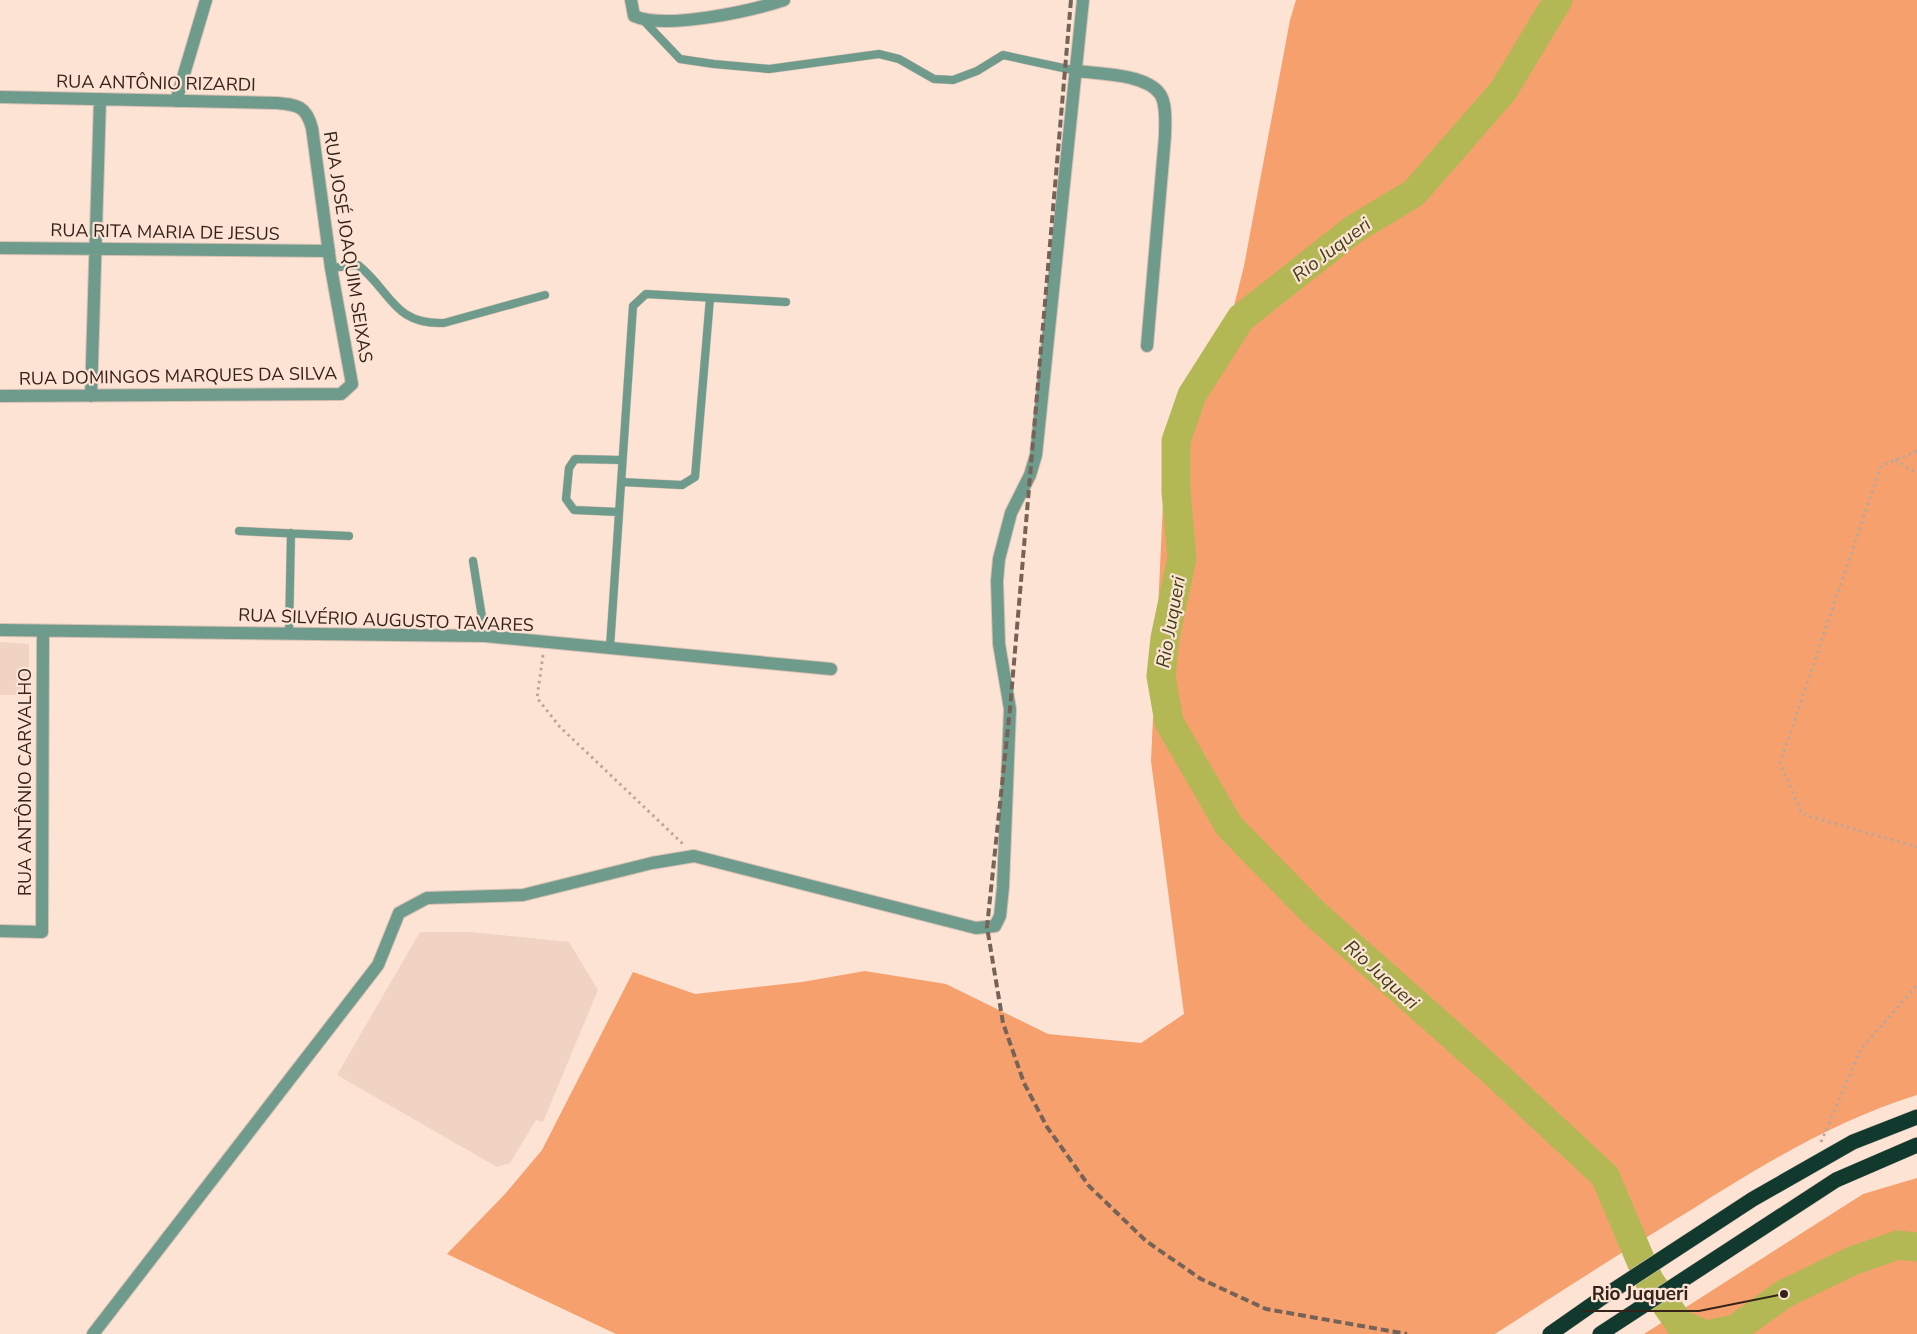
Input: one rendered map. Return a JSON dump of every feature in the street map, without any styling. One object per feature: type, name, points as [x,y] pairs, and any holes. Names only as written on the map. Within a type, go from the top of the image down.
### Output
[{"type":"highway","points":[[1550,1334],[1693,1237],[1753,1199],[1853,1142],[1917,1117]]},
{"type":"highway","points":[[1600,1334],[1836,1180],[1917,1144]]},
{"type":"street","points":[[176,101],[206,0]]},
{"type":"street","points":[[631,0],[634,16],[643,20],[721,16],[760,8],[784,0]]},
{"type":"street","points":[[93,1334],[378,965],[399,913],[427,898],[523,895],[652,863],[694,856],[976,928],[995,926],[1000,916],[1010,709],[999,644],[997,581],[999,559],[1011,513],[1030,475],[1036,455],[1083,0]]},
{"type":"street","points":[[1077,71],[1144,81],[1160,94],[1164,109],[1165,136],[1147,346]]},
{"type":"street","name":"RUA ANTÔNIO RIZARDI","points":[[0,98],[290,104],[302,109],[308,115]]},
{"type":"street","points":[[91,396],[100,99]]},
{"type":"street","name":"RUA JOSÉ JOAQUIM SEIXAS","points":[[308,115],[331,268],[352,384]]},
{"type":"street","name":"RUA RITA MARIA DE JESUS","points":[[0,248],[329,251]]},
{"type":"street","name":"RUA DOMINGOS MARQUES DA SILVA","points":[[0,396],[341,394],[352,384]]},
{"type":"street","name":"RUA SILVÉRIO AUGUSTO TAVARES","points":[[0,630],[485,636],[830,669]]},
{"type":"street","name":"RUA ANTÔNIO CARVALHO","points":[[0,931],[42,932],[43,631]]},
{"type":"lane","points":[[643,20],[680,59],[714,64],[769,70],[879,54],[899,59],[934,78],[953,80],[976,71],[1003,55],[1077,71]]},
{"type":"lane","points":[[331,268],[358,265],[395,308],[416,321],[435,324],[545,294]]},
{"type":"lane","points":[[610,648],[633,306],[646,294],[786,302]]},
{"type":"lane","points":[[621,482],[682,485],[695,477],[710,298]]},
{"type":"lane","points":[[619,512],[574,510],[566,499],[570,468],[575,460],[622,460]]},
{"type":"lane","points":[[238,531],[349,536]]},
{"type":"lane","points":[[289,634],[291,533]]},
{"type":"lane","points":[[473,562],[485,636]]},
{"type":"path","points":[[1917,451],[1881,466],[1780,764],[1802,814],[1917,848]]},
{"type":"path","points":[[1895,460],[1917,473]]},
{"type":"path","points":[[545,642],[537,698],[560,727],[694,856]]},
{"type":"path","points":[[1811,1166],[1861,1049],[1917,985]]},
{"type":"shaded area","points":[[1296,0],[1917,0],[1917,1095],[1857,1117],[1772,1160],[1495,1334],[616,1334],[447,1254],[505,1194],[542,1150],[633,972],[695,994],[802,982],[865,971],[946,984],[1048,1034],[1141,1043],[1184,1014],[1151,761],[1166,438],[1234,306],[1244,266],[1290,20]]},
{"type":"shaded area","points":[[0,642],[29,644],[29,695],[0,695]]},
{"type":"shaded area","points":[[420,932],[471,932],[569,942],[598,990],[543,1122],[536,1120],[510,1163],[497,1167],[337,1075]]},
{"type":"shaded area","points":[[1917,1178],[1917,1334],[1644,1334],[1863,1194]]},
{"type":"waterway","name":"Rio Juqueri","points":[[1558,0],[1503,91],[1414,193],[1354,229],[1241,318],[1192,395],[1176,441],[1176,492],[1182,558],[1165,638],[1161,676],[1169,722],[1229,826],[1313,912],[1491,1070],[1605,1176],[1649,1280],[1679,1323],[1703,1334]]},
{"type":"waterway","name":"Rio Juqueri","points":[[1711,1334],[1735,1329],[1784,1294],[1852,1261],[1898,1245],[1917,1247]]},
{"type":"railway","points":[[1071,0],[1010,709],[987,927],[1003,1023],[1024,1083],[1047,1127],[1089,1186],[1146,1241],[1201,1279],[1266,1309],[1407,1334]]},
{"type":"place","name":"Rio Juqueri","points":[[1784,1294]]}]
